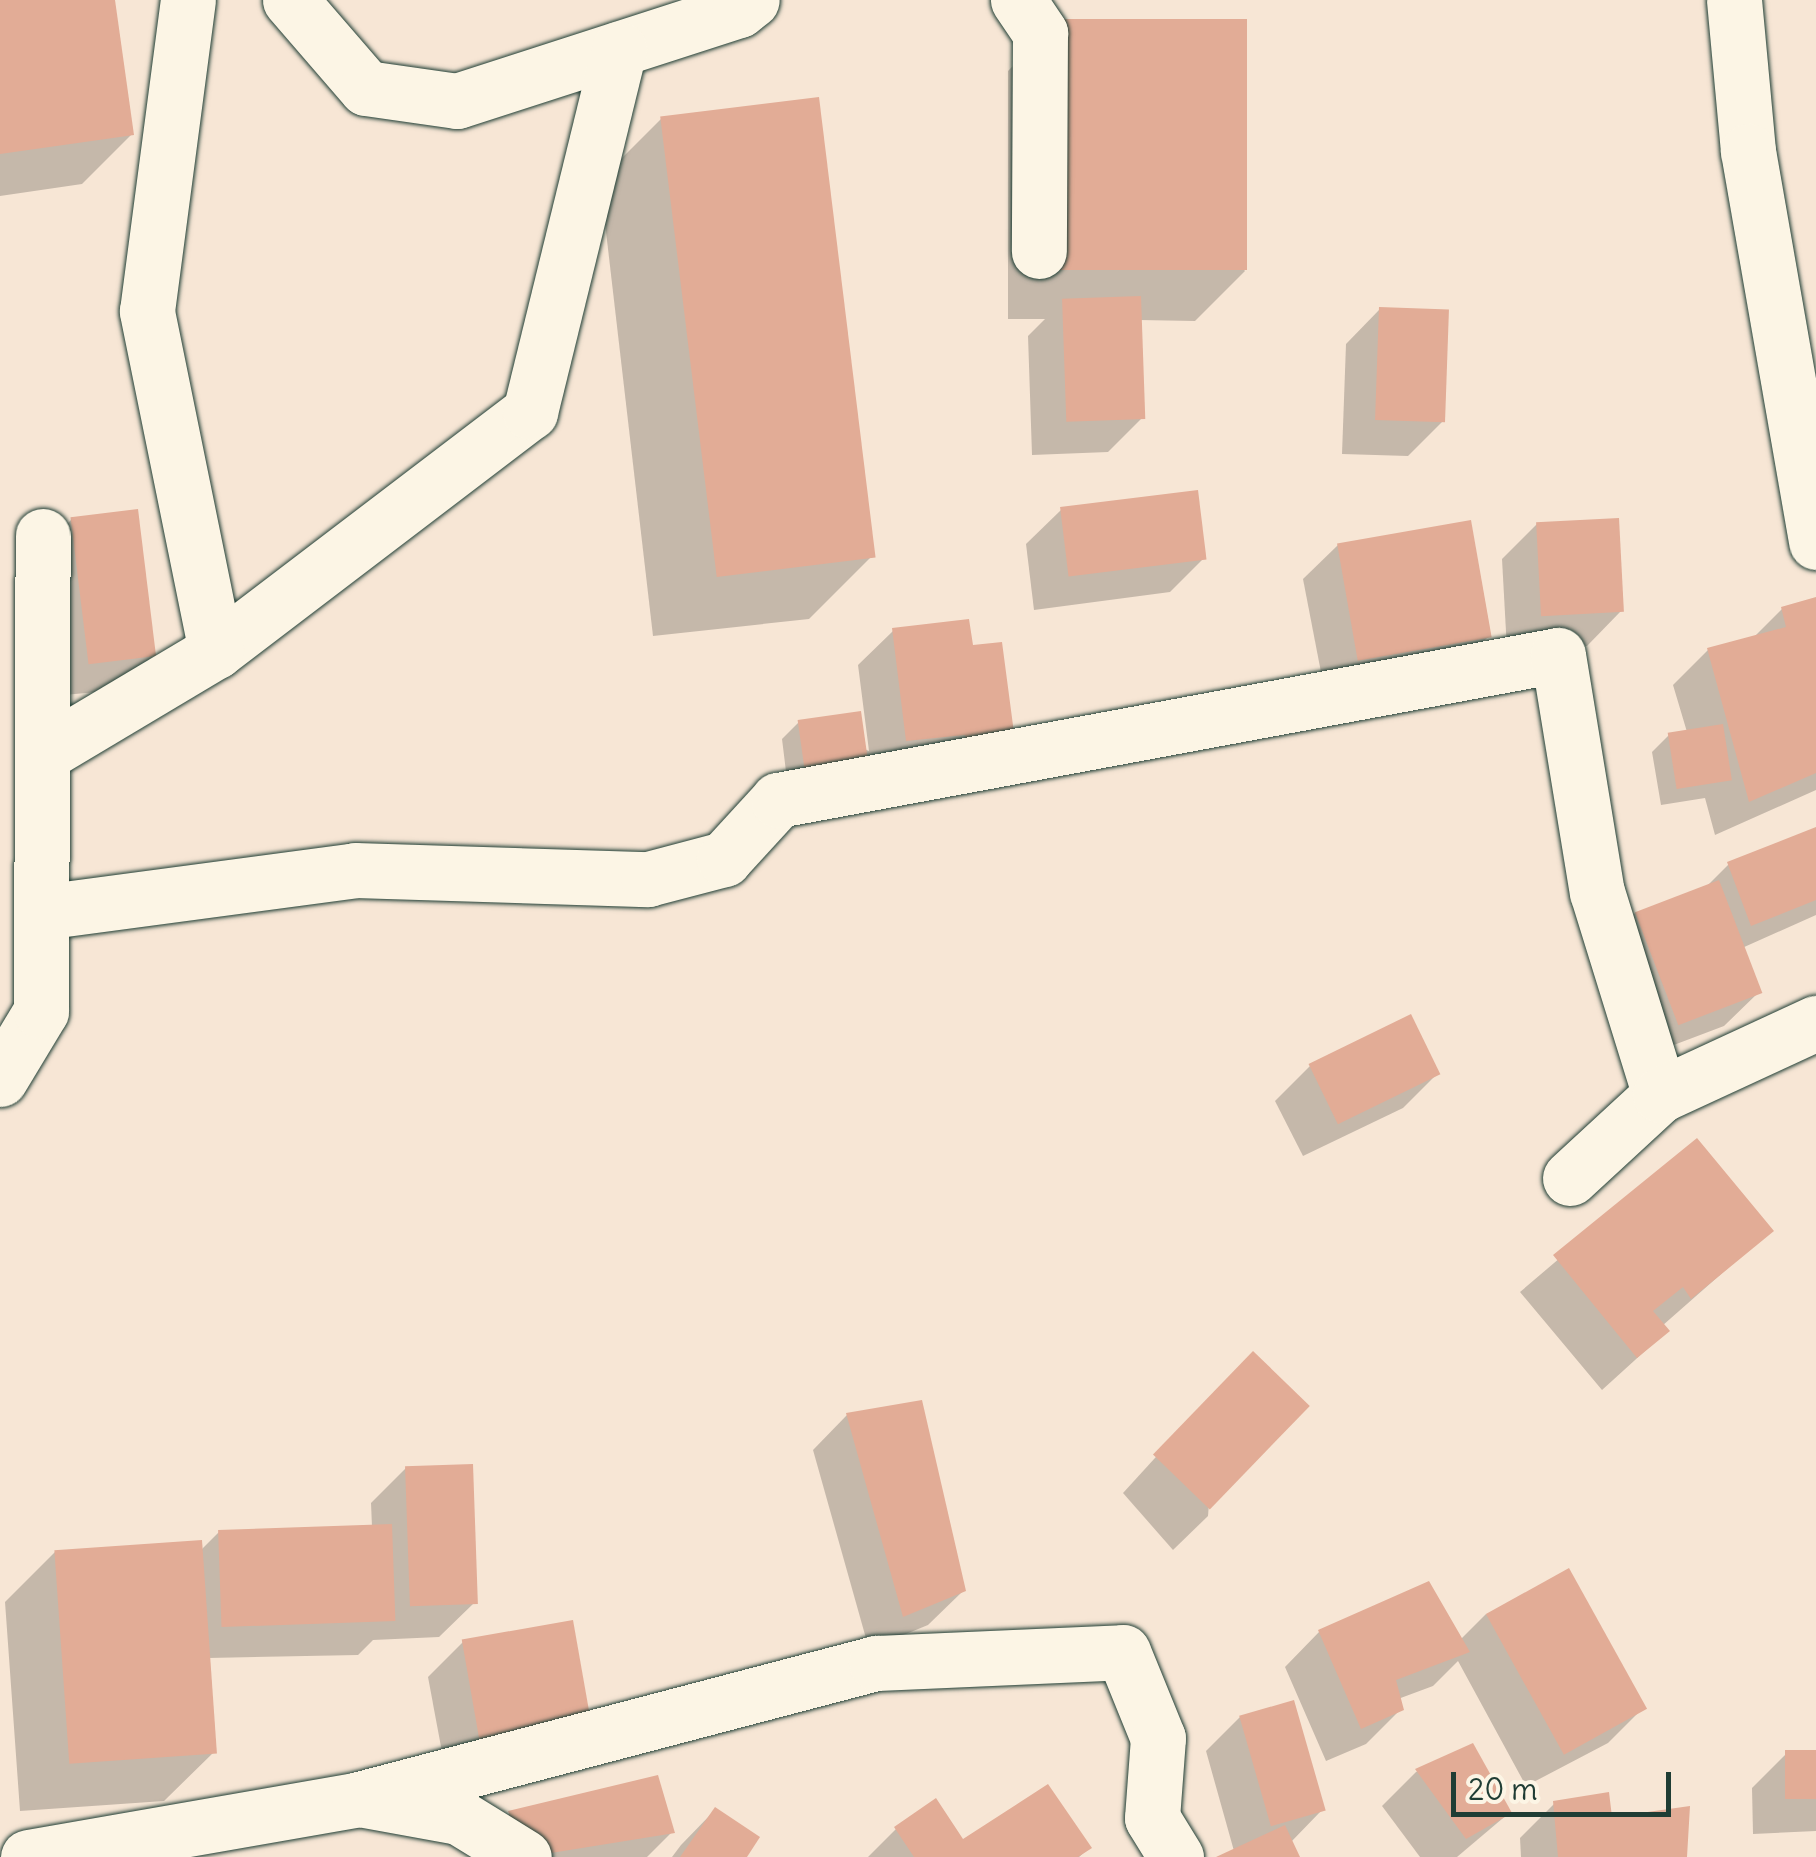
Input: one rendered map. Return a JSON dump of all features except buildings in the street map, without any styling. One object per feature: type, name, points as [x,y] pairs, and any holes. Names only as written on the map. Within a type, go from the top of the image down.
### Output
[{"type":"street","points":[[188,0],[147,311],[216,651]]},
{"type":"street","points":[[290,0],[366,88],[457,101],[619,49],[752,0]]},
{"type":"street","points":[[1018,0],[1040,33],[1039,251]]},
{"type":"street","points":[[1734,0],[1748,151],[1816,542]]},
{"type":"street","points":[[43,754],[216,651],[530,412],[619,49]]},
{"type":"street","points":[[0,1080],[41,1011],[43,536]]},
{"type":"street","points":[[42,912],[356,870],[648,879],[724,859],[778,800],[1558,654],[1597,892],[1660,1095]]},
{"type":"street","points":[[1570,1178],[1660,1095],[1812,1031]]},
{"type":"street","points":[[28,1857],[359,1799],[876,1663],[1123,1652],[1158,1738],[1152,1818],[1176,1857]]},
{"type":"street","points":[[359,1799],[459,1816],[524,1857]]}]
